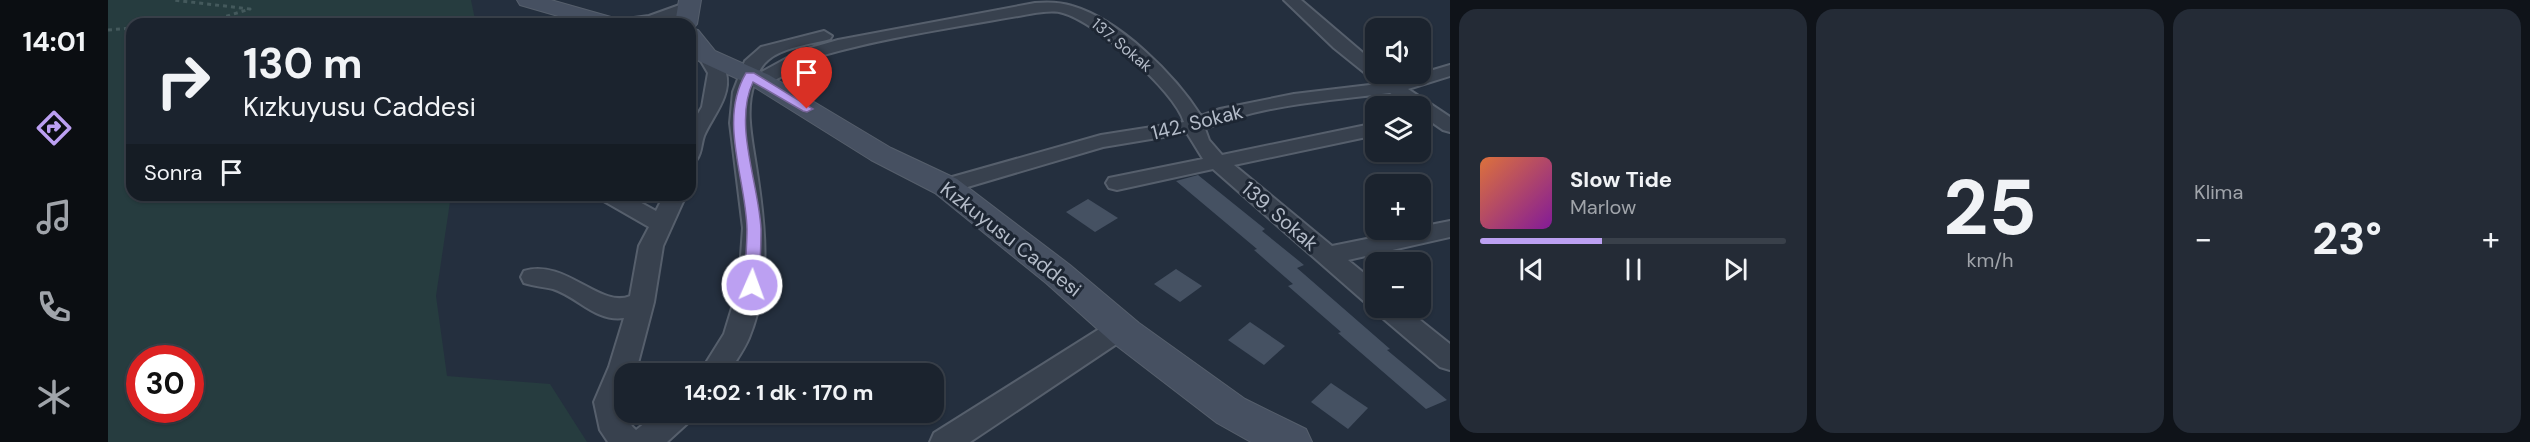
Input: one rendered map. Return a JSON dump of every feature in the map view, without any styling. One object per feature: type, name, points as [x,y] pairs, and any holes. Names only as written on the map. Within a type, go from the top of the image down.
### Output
[{"type":"street","points":[[528,0],[590,18]]},
{"type":"street","points":[[1292,0],[1365,64]]},
{"type":"street","name":"137. Sokak","points":[[720,363],[736,337],[752,285],[754,228],[740,123],[742,92],[755,78],[754,61],[767,51],[843,30],[981,10],[1053,6],[1088,17],[1122,43],[1173,91],[1192,115],[1195,126]]},
{"type":"street","name":"Kızkuyusu Caddesi","points":[[696,32],[755,78],[881,154],[946,186],[1058,274],[1121,328],[1231,411],[1291,442]]},
{"type":"street","points":[[696,36],[717,73],[711,107],[696,132]]},
{"type":"street","name":"142. Sokak","points":[[946,186],[1101,141],[1195,126],[1220,115],[1294,100],[1394,87],[1450,70]]},
{"type":"street","points":[[1390,84],[1435,121]]},
{"type":"street","name":"139. Sokak","points":[[1195,126],[1197,136],[1216,161],[1365,288]]},
{"type":"street","points":[[1117,183],[1365,131]]},
{"type":"street","points":[[621,201],[661,224]]},
{"type":"street","points":[[629,442],[615,430],[608,402],[623,367],[641,302],[651,246],[672,201]]},
{"type":"street","points":[[1326,256],[1450,229]]},
{"type":"street","points":[[533,277],[557,281],[612,311],[627,310],[641,302]]},
{"type":"street","points":[[1400,318],[1450,359]]},
{"type":"street","points":[[945,442],[1121,328]]},
{"type":"street","points":[[640,442],[647,441],[667,423]]},
{"type":"path","points":[[173,0],[250,9],[221,18]]},
{"type":"path","points":[[108,30],[126,28]]},
{"type":"green space","points":[[108,0],[471,0],[475,18],[126,18],[126,201],[450,201],[436,296],[447,376],[550,384],[587,442],[108,442]]},
{"type":"building","points":[[1198,175],[1265,229],[1262,231],[1304,265],[1297,268],[1390,349],[1387,350],[1447,400],[1426,409],[1338,333],[1341,332],[1288,286],[1293,284],[1254,250],[1257,249],[1176,181]]},
{"type":"building","points":[[1088,199],[1118,218],[1095,232],[1066,212]]},
{"type":"building","points":[[1176,269],[1202,286],[1180,302],[1154,284]]},
{"type":"building","points":[[1250,322],[1285,346],[1264,365],[1228,340]]},
{"type":"building","points":[[1331,383],[1368,408],[1348,429],[1311,402]]},
{"type":"route","points":[[752,285],[754,228],[740,123],[742,92],[750,76],[807,109]]}]
